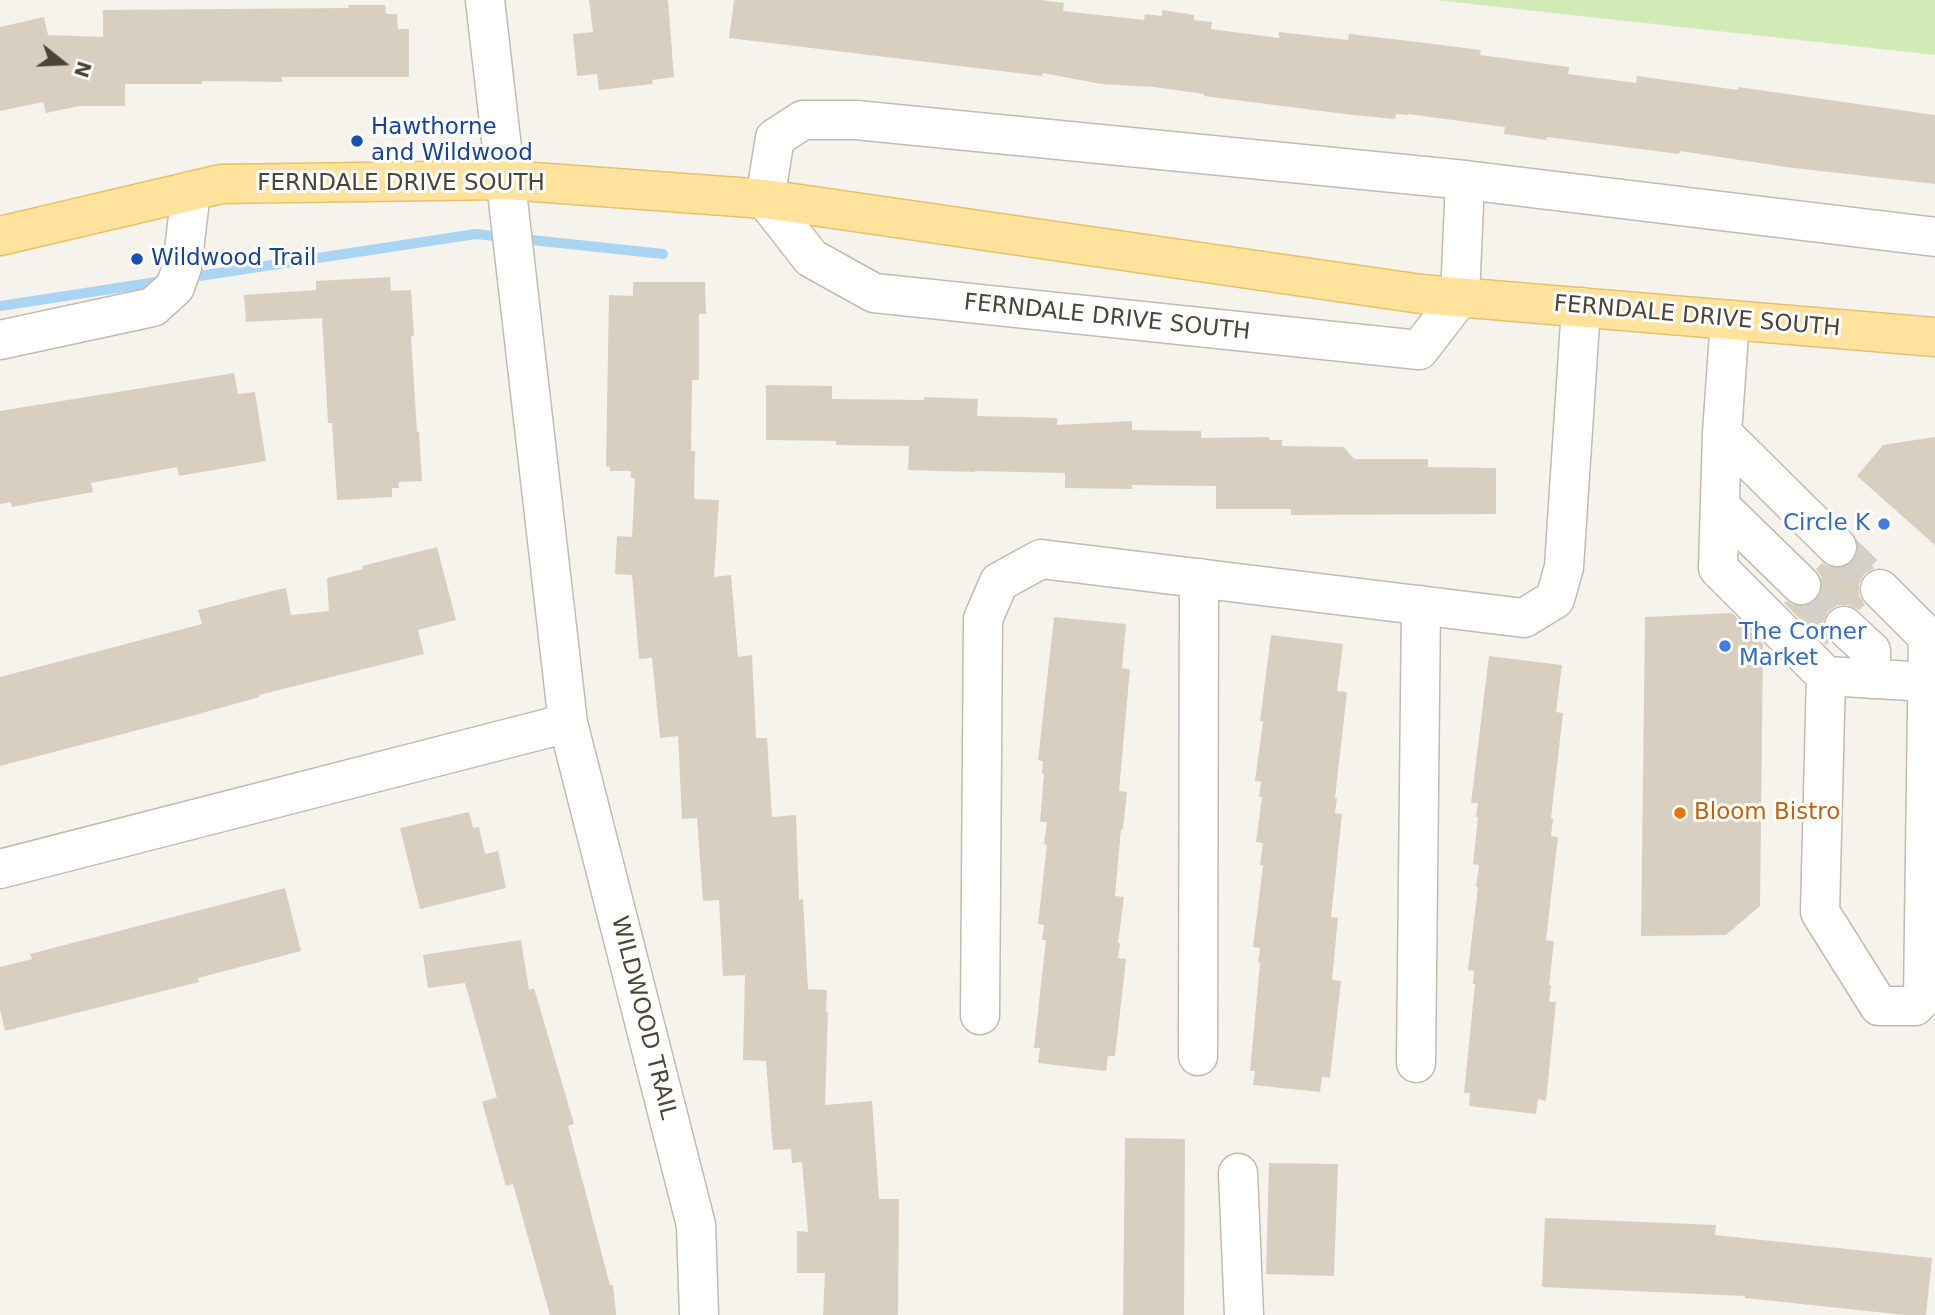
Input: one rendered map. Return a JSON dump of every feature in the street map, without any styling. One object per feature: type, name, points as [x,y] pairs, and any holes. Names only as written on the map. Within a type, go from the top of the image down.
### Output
[{"type":"main road","name":"FERNDALE DRIVE SOUTH","points":[[0,236],[221,184],[506,180],[765,199],[1394,290],[1935,337]]},
{"type":"street","name":"WILDWOOD TRAIL","points":[[485,0],[568,723],[696,1225],[699,1315]]},
{"type":"street","points":[[765,199],[775,138],[803,120],[856,120],[1465,180],[1935,237]]},
{"type":"street","points":[[1460,297],[1465,180]]},
{"type":"street","points":[[0,340],[153,307],[175,287],[182,267],[191,191]]},
{"type":"street","name":"FERNDALE DRIVE SOUTH","points":[[765,199],[811,258],[874,293],[1419,350],[1460,297]]},
{"type":"street","points":[[980,1016],[983,619],[999,582],[1041,559],[1524,618],[1555,600],[1564,567],[1581,307]]},
{"type":"street","points":[[1730,320],[1718,568],[1826,676],[1928,682]]},
{"type":"street","points":[[1723,433],[1837,547]]},
{"type":"street","points":[[1720,506],[1801,585]]},
{"type":"street","points":[[1198,1056],[1199,578]]},
{"type":"street","points":[[1826,676],[1820,912],[1879,1006],[1915,1006],[1923,998],[1930,819],[1928,637],[1880,589]]},
{"type":"street","points":[[1416,1063],[1420,605]]},
{"type":"street","points":[[1844,626],[1871,651],[1871,679]]},
{"type":"street","points":[[0,869],[568,723]]},
{"type":"street","points":[[1238,1173],[1244,1315]]},
{"type":"green space","points":[[1436,0],[1935,0],[1935,55]]},
{"type":"building","points":[[589,0],[668,0],[674,77],[652,80],[653,84],[599,90],[597,74],[577,76],[573,34],[593,32]]},
{"type":"building","points":[[734,0],[1041,0],[1064,3],[1063,11],[1144,20],[1145,14],[1162,16],[1162,10],[1194,15],[1194,20],[1212,22],[1211,29],[1279,38],[1279,32],[1348,40],[1349,34],[1426,43],[1481,50],[1480,55],[1569,67],[1568,74],[1636,83],[1637,76],[1738,90],[1738,87],[1935,115],[1935,184],[1786,167],[1680,151],[1679,154],[1547,137],[1547,140],[1504,134],[1505,127],[1408,114],[1396,114],[1395,119],[1353,115],[1154,87],[1101,84],[1043,73],[1042,76],[729,38]]},
{"type":"building","points":[[348,5],[385,5],[386,14],[397,14],[398,29],[409,29],[409,77],[282,77],[282,82],[125,84],[125,106],[80,106],[46,113],[43,102],[0,111],[0,27],[44,17],[48,35],[103,37],[103,10],[349,8]]},
{"type":"building","points":[[390,277],[391,291],[411,290],[414,336],[411,336],[422,481],[399,482],[399,488],[392,488],[392,497],[337,500],[332,423],[328,423],[322,318],[246,322],[244,295],[316,290],[316,281]]},
{"type":"building","points":[[633,282],[705,282],[706,314],[699,314],[699,380],[692,380],[691,451],[695,451],[694,499],[719,500],[714,577],[731,575],[738,657],[752,655],[756,738],[767,738],[772,817],[796,815],[799,900],[803,899],[808,989],[827,990],[825,1105],[872,1101],[879,1199],[899,1199],[898,1315],[823,1315],[825,1273],[797,1273],[797,1231],[808,1232],[802,1162],[792,1163],[791,1149],[773,1150],[766,1061],[743,1060],[745,975],[723,976],[719,900],[703,901],[697,818],[682,819],[678,736],[660,738],[652,658],[639,659],[632,575],[615,574],[617,536],[632,537],[635,478],[631,478],[631,471],[610,471],[610,467],[606,466],[609,295],[633,296]]},
{"type":"building","points":[[234,373],[238,394],[255,392],[266,461],[179,476],[177,467],[91,483],[93,492],[12,507],[11,502],[0,504],[0,411]]},
{"type":"building","points":[[766,385],[832,386],[832,399],[978,399],[977,416],[1057,418],[1057,425],[1132,421],[1132,430],[1201,431],[1201,438],[1269,437],[1270,440],[1282,440],[1282,446],[1344,447],[1354,459],[1428,459],[1428,467],[1496,468],[1496,514],[1291,515],[1291,509],[1216,509],[1216,486],[1132,485],[1132,489],[1065,488],[1065,473],[908,470],[909,446],[766,440]]},
{"type":"building","points":[[1935,437],[1935,545],[1857,476],[1883,445]]},
{"type":"building","points":[[437,547],[456,620],[418,630],[424,654],[259,695],[260,697],[184,718],[0,766],[0,677],[202,624],[198,610],[286,588],[291,615],[329,611],[327,578]]},
{"type":"building","points":[[1858,553],[1874,568],[1864,574],[1859,584],[1859,595],[1865,605],[1859,610],[1848,605],[1838,605],[1828,611],[1823,622],[1823,633],[1829,642],[1826,645],[1784,603],[1786,601],[1796,606],[1806,606],[1816,601],[1822,590],[1822,578],[1816,569],[1822,563],[1832,568],[1843,568],[1853,562]]},
{"type":"building","points":[[1732,613],[1763,644],[1760,906],[1726,935],[1641,936],[1645,617]]},
{"type":"building","points":[[1054,617],[1126,624],[1122,668],[1130,669],[1119,791],[1127,792],[1115,896],[1124,897],[1118,958],[1126,959],[1115,1056],[1108,1056],[1106,1071],[1038,1063],[1040,1048],[1034,1048],[1046,940],[1042,940],[1044,925],[1038,924],[1047,822],[1040,822],[1044,774],[1043,761],[1038,760]]},
{"type":"building","points":[[1271,635],[1343,644],[1337,691],[1347,692],[1335,798],[1335,813],[1342,814],[1331,917],[1338,918],[1332,980],[1341,981],[1330,1078],[1322,1077],[1320,1092],[1253,1085],[1255,1071],[1250,1071],[1260,963],[1260,948],[1253,947],[1263,865],[1260,865],[1263,843],[1256,842],[1262,797],[1259,797],[1261,782],[1255,781]]},
{"type":"building","points":[[1489,656],[1562,665],[1556,712],[1563,713],[1551,818],[1551,836],[1558,837],[1546,940],[1554,941],[1549,1002],[1556,1002],[1546,1101],[1538,1099],[1536,1114],[1469,1106],[1470,1093],[1464,1093],[1475,984],[1474,971],[1468,970],[1479,865],[1473,864],[1478,803],[1471,803]]},
{"type":"building","points":[[469,812],[473,828],[479,827],[485,854],[498,851],[506,888],[420,909],[400,828]]},
{"type":"building","points":[[285,888],[301,951],[198,978],[199,982],[5,1031],[0,1009],[0,967],[32,959],[30,954]]},
{"type":"building","points":[[521,940],[529,990],[534,988],[574,1124],[568,1126],[610,1285],[613,1285],[616,1315],[550,1315],[513,1184],[506,1186],[482,1102],[497,1097],[465,983],[428,988],[423,955]]},
{"type":"building","points":[[1125,1138],[1185,1139],[1184,1315],[1123,1315]]},
{"type":"building","points":[[1269,1163],[1338,1164],[1334,1276],[1266,1274]]},
{"type":"building","points":[[1545,1218],[1716,1225],[1715,1235],[1932,1258],[1926,1315],[1905,1315],[1745,1296],[1542,1287]]},
{"type":"waterway","points":[[186,278],[476,234],[663,254]]},
{"type":"waterway","points":[[0,306],[163,281]]},
{"type":"tunnel","points":[[1837,547],[1880,589]]},
{"type":"tunnel","points":[[1801,585],[1844,626]]},
{"type":"place","name":"Hawthorne and Wildwood","points":[[357,141]]},
{"type":"place","name":"Wildwood Trail","points":[[137,259]]},
{"type":"place","name":"Circle K","points":[[1884,524]]},
{"type":"place","name":"The Corner Market","points":[[1725,646]]},
{"type":"place","name":"Bloom Bistro","points":[[1680,813]]}]
